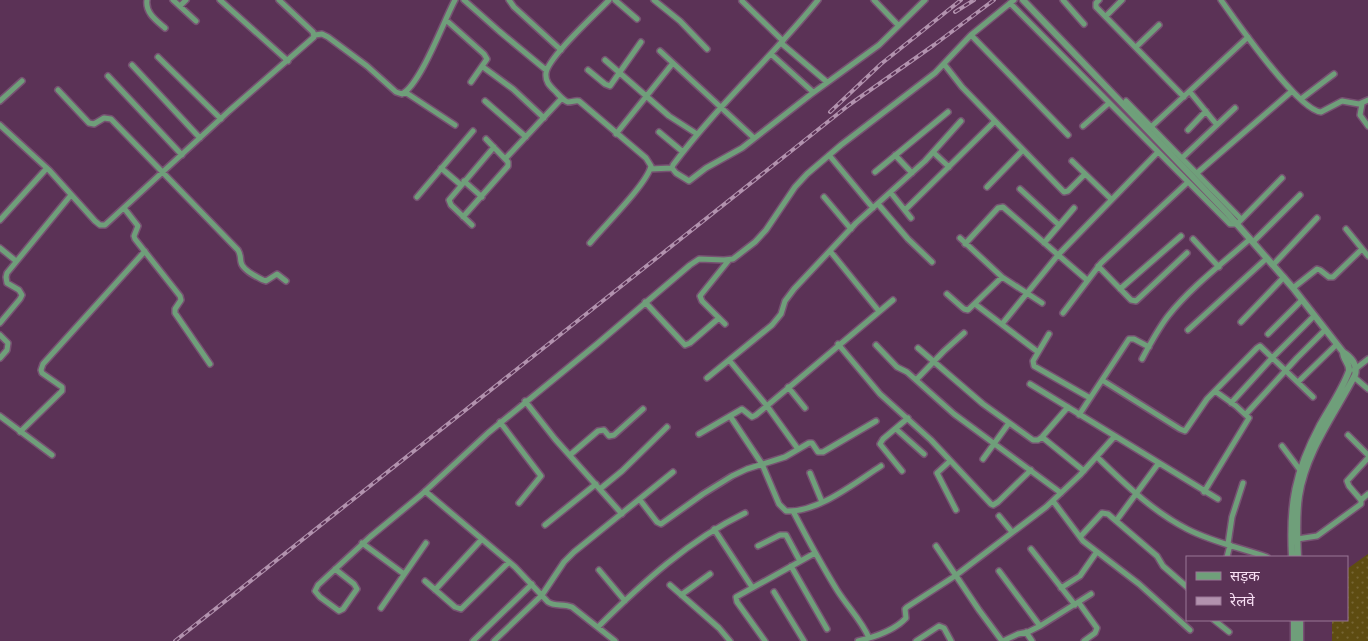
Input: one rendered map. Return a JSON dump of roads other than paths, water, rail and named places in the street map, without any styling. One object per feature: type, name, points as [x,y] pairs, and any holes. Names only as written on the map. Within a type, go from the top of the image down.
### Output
[{"type":"street","points":[[147,0],[147,9],[150,14],[165,28]]},
{"type":"street","points":[[172,0],[196,21]]},
{"type":"street","points":[[180,6],[186,0]]},
{"type":"street","points":[[220,0],[288,61]]},
{"type":"street","points":[[280,0],[315,35]]},
{"type":"street","points":[[0,124],[47,168],[100,225],[107,224],[315,35],[322,34],[328,36],[396,92],[402,94],[432,52],[456,0]]},
{"type":"street","points":[[464,0],[499,32],[546,70]]},
{"type":"street","points":[[510,0],[514,7],[561,50]]},
{"type":"street","points":[[590,243],[637,189],[650,169],[648,160],[579,101],[569,102],[562,98],[547,82],[546,70],[561,50],[610,0]]},
{"type":"street","points":[[615,0],[637,19]]},
{"type":"street","points":[[654,0],[707,49]]},
{"type":"street","points":[[672,168],[697,134],[818,0]]},
{"type":"street","points":[[874,0],[898,25]]},
{"type":"street","points":[[672,168],[676,173],[690,181],[706,168],[733,154],[813,92],[879,45],[925,0]]},
{"type":"street","points":[[1022,0],[1228,214],[1239,221]]},
{"type":"street","points":[[1063,0],[1084,24]]},
{"type":"street","points":[[1099,0],[1095,5],[1184,97]]},
{"type":"street","points":[[1106,16],[1122,0]]},
{"type":"street","points":[[1221,0],[1292,91],[1317,112],[1325,111],[1342,101],[1362,104],[1368,100]]},
{"type":"street","points":[[742,1],[782,42],[827,82]]},
{"type":"street","points":[[335,569],[354,584],[357,589],[339,611],[315,591],[318,585],[362,543],[425,491],[500,422],[597,344],[695,261],[705,259],[729,260],[738,256],[761,236],[801,179],[944,64],[971,35],[1012,2],[1227,222],[1233,225],[1239,221],[1282,178]]},
{"type":"street","points":[[446,20],[486,57],[486,62],[471,82]]},
{"type":"street","points":[[1136,48],[1159,25]]},
{"type":"street","points":[[971,35],[1068,136]]},
{"type":"street","points":[[1152,126],[1248,37]]},
{"type":"street","points":[[588,70],[607,86],[612,84],[641,42]]},
{"type":"street","points":[[660,51],[754,138]]},
{"type":"street","points":[[770,54],[813,92]]},
{"type":"street","points":[[158,57],[221,119]]},
{"type":"street","points":[[605,60],[669,116],[697,134]]},
{"type":"street","points":[[616,134],[673,63]]},
{"type":"street","points":[[944,64],[962,87],[1065,193],[1085,174]]},
{"type":"street","points":[[132,65],[200,138]]},
{"type":"street","points":[[483,66],[513,89],[544,118]]},
{"type":"street","points":[[1301,99],[1334,74]]},
{"type":"street","points":[[108,76],[182,155]]},
{"type":"street","points":[[0,101],[22,81]]},
{"type":"street","points":[[58,90],[89,123],[94,124],[107,117],[111,119],[238,250],[241,256],[241,263],[245,268],[266,281],[277,274],[286,281]]},
{"type":"street","points":[[1197,173],[1292,91]]},
{"type":"street","points":[[405,92],[454,125]]},
{"type":"street","points":[[1190,92],[1217,125]]},
{"type":"street","points":[[505,159],[562,98]]},
{"type":"street","points":[[1126,100],[1197,173],[1239,221],[1252,241],[1284,277],[1336,345],[1342,352],[1348,355],[1357,368]]},
{"type":"street","points":[[485,101],[526,137]]},
{"type":"street","points":[[1083,126],[1109,103]]},
{"type":"street","points":[[1362,104],[1360,115],[1368,126]]},
{"type":"street","points":[[1182,158],[1235,108]]},
{"type":"street","points":[[1188,130],[1206,111]]},
{"type":"street","points":[[875,172],[948,112]]},
{"type":"street","points":[[905,210],[995,120]]},
{"type":"street","points":[[707,378],[778,319],[789,295],[851,229],[912,173],[961,121]]},
{"type":"street","points":[[417,197],[473,131]]},
{"type":"street","points":[[659,132],[683,152]]},
{"type":"street","points":[[463,217],[506,170],[509,164],[486,139]]},
{"type":"street","points":[[472,225],[451,205],[449,200],[494,147]]},
{"type":"street","points":[[987,187],[1023,150]]},
{"type":"street","points":[[933,152],[949,167]]},
{"type":"street","points":[[1002,324],[1026,292],[1058,255],[1158,152]]},
{"type":"street","points":[[829,155],[874,208]]},
{"type":"street","points":[[895,155],[912,173]]},
{"type":"street","points":[[1072,161],[1111,200]]},
{"type":"street","points":[[0,220],[47,168]]},
{"type":"street","points":[[441,168],[482,197]]},
{"type":"street","points":[[650,169],[672,168]]},
{"type":"street","points":[[1063,313],[1098,266],[1188,182]]},
{"type":"street","points":[[1020,189],[1059,225]]},
{"type":"street","points":[[891,193],[911,218]]},
{"type":"street","points":[[0,323],[22,297],[21,292],[6,280],[7,273],[71,195]]},
{"type":"street","points":[[1142,359],[1169,315],[1218,267],[1252,241],[1300,195]]},
{"type":"street","points":[[824,197],[851,229]]},
{"type":"street","points":[[878,204],[908,239],[932,262]]},
{"type":"street","points":[[965,244],[1000,207],[1004,208],[1087,280]]},
{"type":"street","points":[[124,208],[137,223],[138,226],[134,236],[180,296],[181,300],[175,309],[175,313],[210,364]]},
{"type":"street","points":[[1044,243],[1074,208]]},
{"type":"street","points":[[1273,265],[1317,218]]},
{"type":"street","points":[[1346,229],[1368,256]]},
{"type":"street","points":[[1120,289],[1182,236]]},
{"type":"street","points":[[960,238],[1002,277],[1042,303]]},
{"type":"street","points":[[1193,239],[1218,267]]},
{"type":"street","points":[[0,248],[16,261]]},
{"type":"street","points":[[1293,288],[1317,269],[1329,277],[1334,277],[1362,249]]},
{"type":"street","points":[[20,432],[62,391],[62,387],[42,373],[43,364],[145,251]]},
{"type":"street","points":[[830,252],[878,310]]},
{"type":"street","points":[[1098,266],[1131,300],[1136,301],[1187,253]]},
{"type":"street","points":[[1188,330],[1267,258]]},
{"type":"street","points":[[725,324],[702,301],[700,296],[729,260]]},
{"type":"street","points":[[947,294],[966,310],[970,310],[1002,277]]},
{"type":"street","points":[[1241,322],[1284,277]]},
{"type":"street","points":[[699,434],[742,408],[754,417],[878,310],[893,300]]},
{"type":"street","points":[[1268,334],[1302,300]]},
{"type":"street","points":[[645,302],[685,345],[690,343],[719,318]]},
{"type":"street","points":[[975,304],[1038,352]]},
{"type":"street","points":[[1231,403],[1314,316]]},
{"type":"street","points":[[1246,414],[1325,330]]},
{"type":"street","points":[[916,380],[964,333]]},
{"type":"street","points":[[1049,334],[1033,361],[1034,366],[1090,398]]},
{"type":"street","points":[[0,335],[9,346],[0,358]]},
{"type":"street","points":[[1080,414],[1129,339],[1134,338],[1149,347]]},
{"type":"street","points":[[838,344],[880,394],[908,418],[984,498],[993,505],[1004,497],[1031,470]]},
{"type":"street","points":[[876,345],[897,367],[907,372],[954,414],[1061,493]]},
{"type":"street","points":[[1298,382],[1336,345]]},
{"type":"street","points":[[1102,380],[1186,431],[1204,403],[1258,346],[1313,397]]},
{"type":"street","points":[[918,348],[978,400],[1033,440],[1038,440],[1042,437],[1068,407]]},
{"type":"street","points":[[1342,352],[1351,375],[1368,389]]},
{"type":"street","points":[[1292,556],[1292,504],[1300,470],[1313,440],[1351,375],[1368,359]]},
{"type":"street","points":[[730,360],[798,449]]},
{"type":"street","points":[[1298,556],[1299,495],[1308,462],[1351,375]]},
{"type":"street","points":[[1030,384],[1218,499]]},
{"type":"street","points":[[788,387],[805,408]]},
{"type":"street","points":[[1204,492],[1249,418],[1215,391]]},
{"type":"street","points":[[525,402],[622,514]]},
{"type":"street","points":[[570,455],[598,431],[604,430],[609,436],[614,435],[643,408]]},
{"type":"street","points":[[0,416],[52,455]]},
{"type":"street","points":[[730,416],[762,464],[781,507],[786,510],[793,511],[808,508],[822,502],[881,466]]},
{"type":"street","points":[[902,471],[880,444],[881,441],[908,418]]},
{"type":"street","points":[[640,500],[657,522],[662,524],[703,494],[732,476],[785,457],[812,443],[818,452],[823,452],[876,421]]},
{"type":"street","points":[[500,422],[541,476],[519,503]]},
{"type":"street","points":[[984,459],[1009,423]]},
{"type":"street","points":[[545,525],[622,471],[667,427]]},
{"type":"street","points":[[896,428],[924,454]]},
{"type":"street","points":[[1348,435],[1368,456],[1347,481],[1361,500]]},
{"type":"street","points":[[858,641],[869,638],[878,639],[904,620],[907,606],[955,576],[1053,501],[1084,471],[1114,436]]},
{"type":"street","points":[[1042,437],[1084,471]]},
{"type":"street","points":[[1282,446],[1300,470]]},
{"type":"street","points":[[1096,457],[1161,514],[1187,529],[1264,556]]},
{"type":"street","points":[[950,461],[937,474],[956,510]]},
{"type":"street","points":[[1116,521],[1158,464]]},
{"type":"street","points":[[494,641],[542,595],[568,557],[674,472]]},
{"type":"street","points":[[810,473],[822,502]]},
{"type":"street","points":[[1227,556],[1232,517],[1243,483]]},
{"type":"street","points":[[425,491],[509,562],[552,605],[567,604],[615,641]]},
{"type":"street","points":[[1297,539],[1317,536],[1358,507],[1362,502],[1361,500],[1368,494]]},
{"type":"street","points":[[1053,501],[1080,537],[1096,553],[1139,584],[1190,630]]},
{"type":"street","points":[[793,511],[814,553],[846,604],[864,627],[869,638]]},
{"type":"street","points":[[598,627],[688,547],[714,529],[745,513]]},
{"type":"street","points":[[1080,537],[1102,513],[1108,514],[1157,556],[1163,566],[1186,586]]},
{"type":"street","points":[[999,516],[1012,532]]},
{"type":"street","points":[[714,529],[752,587]]},
{"type":"street","points":[[758,546],[780,535],[786,535],[800,561]]},
{"type":"street","points":[[435,590],[482,539]]},
{"type":"street","points":[[381,608],[426,542]]},
{"type":"street","points":[[362,543],[404,574]]},
{"type":"street","points":[[936,546],[955,576],[1003,641],[1040,626],[1091,594]]},
{"type":"street","points":[[1030,549],[1061,588],[1097,628],[1095,633],[1084,641]]},
{"type":"street","points":[[765,641],[736,599],[752,587],[814,553]]},
{"type":"street","points":[[1061,588],[1080,576],[1096,553]]},
{"type":"street","points":[[425,581],[455,607],[461,609],[509,562]]},
{"type":"street","points":[[791,566],[827,628]]},
{"type":"street","points":[[599,570],[625,601]]},
{"type":"street","points":[[999,571],[1040,626]]},
{"type":"street","points":[[681,596],[710,574]]},
{"type":"street","points":[[473,641],[532,584]]},
{"type":"street","points":[[670,585],[719,628],[730,641]]},
{"type":"street","points":[[774,592],[804,641]]},
{"type":"street","points":[[1215,621],[1229,632]]},
{"type":"street","points":[[1222,626],[1225,621]]},
{"type":"street","points":[[1294,621],[1294,641]]},
{"type":"street","points":[[1300,621],[1300,641]]},
{"type":"street","points":[[916,641],[941,626],[952,641]]},
{"type":"street","points":[[1026,632],[1032,641]]},
{"type":"railway","points":[[830,112],[881,64],[961,0]]},
{"type":"railway","points":[[955,12],[974,0]]},
{"type":"railway","points":[[175,641],[849,105],[994,0]]}]
